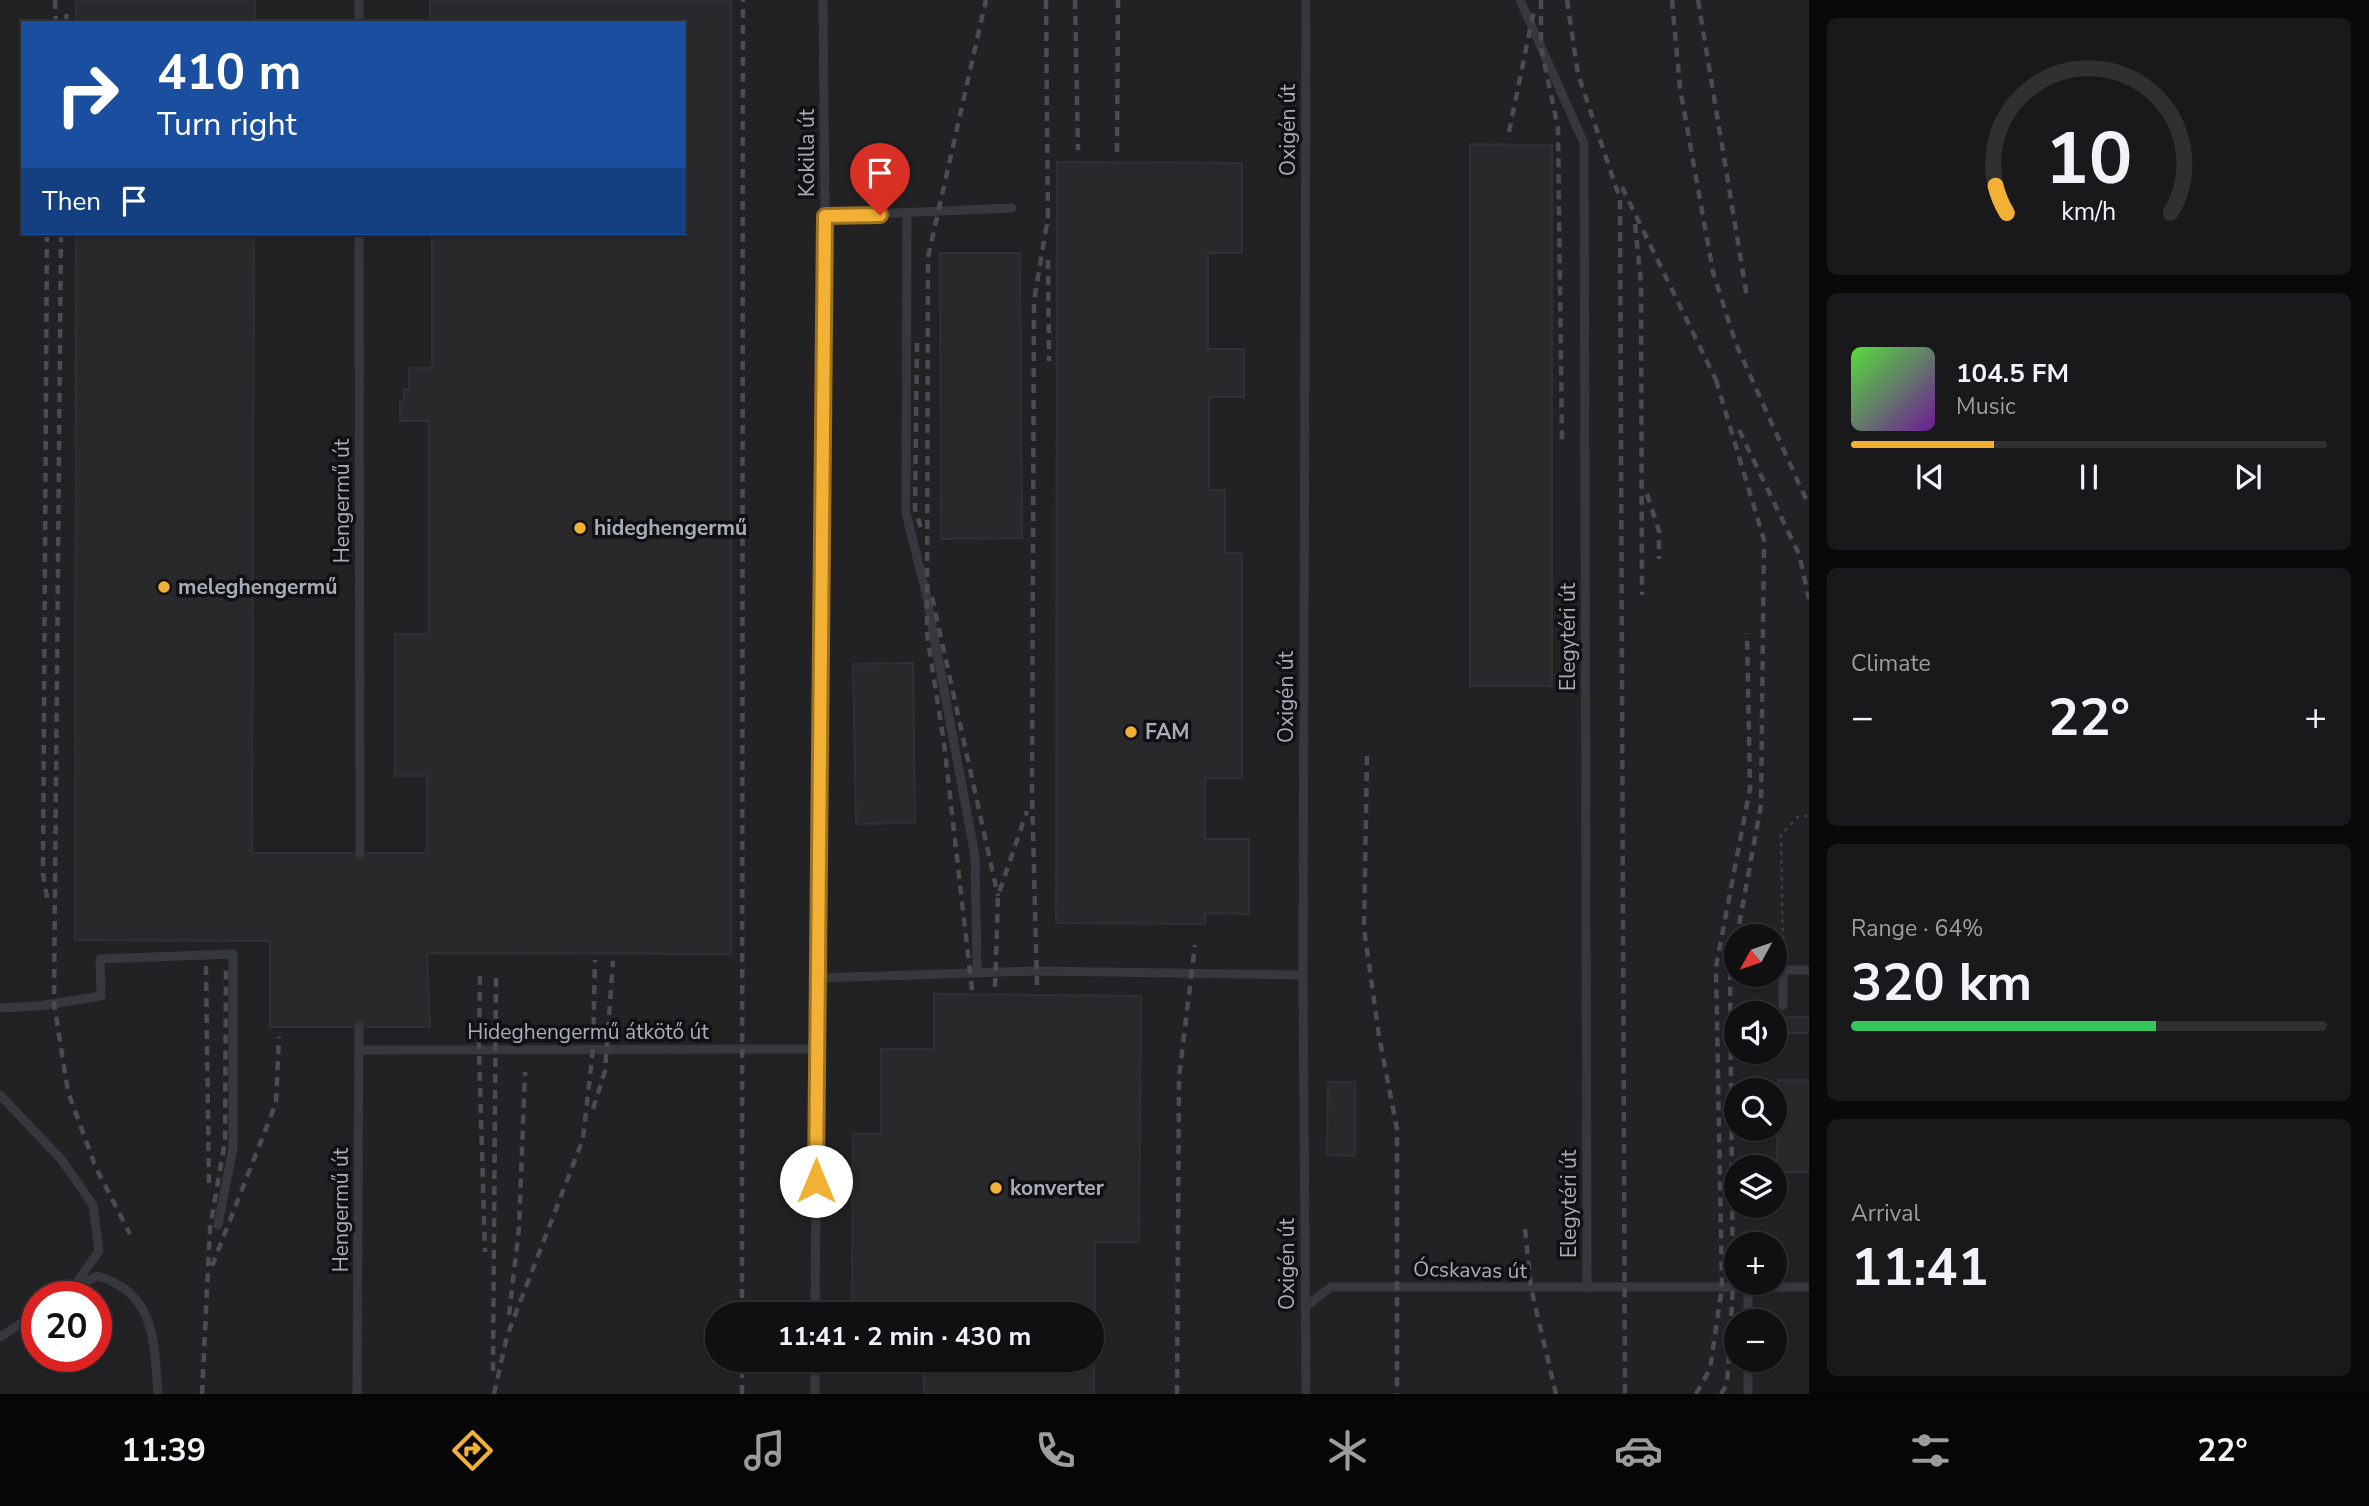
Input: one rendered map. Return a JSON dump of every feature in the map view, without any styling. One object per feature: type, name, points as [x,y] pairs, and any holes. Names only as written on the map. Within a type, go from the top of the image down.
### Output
[{"type":"lane","points":[[359,0],[359,21]]},
{"type":"lane","name":"Kokilla út","points":[[815,1302],[825,216],[823,0]]},
{"type":"lane","name":"Oxigén út","points":[[1306,0],[1303,975],[1306,1394]]},
{"type":"lane","name":"Elegytéri út","points":[[1520,0],[1584,143],[1587,1288]]},
{"type":"lane","points":[[825,216],[907,215],[1012,208]]},
{"type":"lane","points":[[907,215],[906,513],[926,593],[975,856],[977,971]]},
{"type":"lane","name":"Hengermű út","points":[[359,235],[360,853]]},
{"type":"lane","points":[[0,1008],[39,1006],[101,996],[100,959],[233,954],[233,1147],[218,1225]]},
{"type":"lane","points":[[1787,970],[1809,970]]},
{"type":"lane","points":[[819,978],[977,971],[1303,975]]},
{"type":"lane","name":"Hengermű út","points":[[357,1394],[359,1027]]},
{"type":"lane","name":"Hideghengermű átkötő út","points":[[359,1050],[817,1049]]},
{"type":"lane","points":[[0,1095],[61,1159],[93,1205],[99,1251],[78,1281]]},
{"type":"lane","points":[[87,1281],[97,1276],[114,1280],[131,1291],[147,1315],[154,1344],[158,1394]]},
{"type":"lane","name":"Ócskavas út","points":[[1305,1307],[1331,1287],[1724,1287]]},
{"type":"lane","name":"Ócskavas út","points":[[1787,1287],[1809,1287]]},
{"type":"lane","points":[[0,1337],[21,1323]]},
{"type":"lane","points":[[815,1372],[815,1394]]},
{"type":"lane","points":[[1748,1372],[1748,1394]]},
{"type":"path","points":[[1782,924],[1781,835],[1799,816],[1809,816]]},
{"type":"shaded area","points":[[0,0],[1809,0],[1809,1394],[0,1394]]},
{"type":"building","points":[[76,0],[255,0],[255,21],[76,21]]},
{"type":"building","name":"hideghengermű","points":[[430,0],[731,0],[731,954],[427,953],[430,1027],[366,1027],[360,1020],[352,1027],[270,1027],[270,941],[75,940],[76,235],[254,235],[252,853],[353,853],[361,860],[367,853],[427,853],[427,776],[395,776],[395,634],[429,634],[429,421],[400,421],[400,401],[404,402],[404,389],[409,389],[409,368],[432,368],[432,235],[686,235],[686,21],[430,21]]},
{"type":"building","points":[[1470,144],[1552,145],[1552,686],[1470,686]]},
{"type":"building","name":"FAM","points":[[1057,162],[1242,163],[1242,253],[1208,253],[1208,349],[1244,349],[1244,397],[1209,397],[1209,490],[1225,490],[1225,553],[1242,553],[1242,778],[1205,778],[1205,839],[1249,839],[1249,914],[1205,913],[1205,924],[1056,923]]},
{"type":"building","points":[[940,253],[1020,253],[1022,538],[941,539]]},
{"type":"building","points":[[913,663],[915,823],[856,824],[853,664]]},
{"type":"building","name":"konverter","points":[[934,994],[1141,996],[1139,1242],[1095,1242],[1095,1302],[852,1302],[853,1134],[881,1134],[881,1049],[934,1049]]},
{"type":"building","points":[[1787,1017],[1809,1017],[1809,1033],[1787,1033]]},
{"type":"building","points":[[1787,1080],[1809,1080],[1809,1172],[1787,1172],[1787,1155],[1777,1155],[1777,1141],[1787,1141]]},
{"type":"building","points":[[1328,1082],[1355,1082],[1355,1156],[1327,1155]]},
{"type":"building","points":[[924,1372],[1094,1372],[1094,1394],[924,1394]]},
{"type":"railway","points":[[55,0],[56,21]]},
{"type":"railway","points":[[742,1302],[743,0]]},
{"type":"railway","points":[[972,990],[944,743],[927,634],[928,257],[986,0]]},
{"type":"railway","points":[[1046,0],[1048,225]]},
{"type":"railway","points":[[1075,0],[1078,150]]},
{"type":"railway","points":[[1117,152],[1118,0]]},
{"type":"railway","points":[[1541,0],[1541,47],[1558,128],[1562,443]]},
{"type":"railway","points":[[1567,0],[1578,74],[1620,199],[1625,1394]]},
{"type":"railway","points":[[1672,0],[1680,88],[1713,272],[1736,344],[1809,506]]},
{"type":"railway","points":[[1698,0],[1747,297]]},
{"type":"railway","points":[[66,21],[67,9]]},
{"type":"railway","points":[[1509,132],[1534,10]]},
{"type":"railway","points":[[1622,187],[1720,388]]},
{"type":"railway","points":[[1037,985],[1032,794],[1034,301],[1048,217]]},
{"type":"railway","points":[[1635,224],[1641,283],[1642,595]]},
{"type":"railway","points":[[47,235],[43,874],[48,903]]},
{"type":"railway","points":[[61,235],[54,1003],[68,1092],[96,1168],[130,1234]]},
{"type":"railway","points":[[1048,260],[1049,361]]},
{"type":"railway","points":[[917,343],[915,509],[922,531]]},
{"type":"railway","points":[[1716,380],[1764,540],[1761,805],[1739,924]]},
{"type":"railway","points":[[1739,430],[1799,554],[1809,599]]},
{"type":"railway","points":[[1647,494],[1659,531],[1659,559]]},
{"type":"railway","points":[[932,597],[998,896]]},
{"type":"railway","points":[[1696,1394],[1710,1369],[1722,1287],[1716,967],[1750,788],[1747,633]]},
{"type":"railway","points":[[1367,756],[1364,928],[1379,1036],[1397,1129],[1397,1394]]},
{"type":"railway","points":[[995,987],[998,896],[1027,811]]},
{"type":"railway","points":[[1177,1394],[1179,1077],[1195,945]]},
{"type":"railway","points":[[494,1394],[507,1336],[583,1139],[593,1049],[595,960]]},
{"type":"railway","points":[[593,1109],[605,1071],[613,961]]},
{"type":"railway","points":[[202,1394],[210,1228],[225,1141],[226,965]]},
{"type":"railway","points":[[206,966],[209,1190]]},
{"type":"railway","points":[[493,1371],[496,975]]},
{"type":"railway","points":[[480,976],[479,1050],[485,1252]]},
{"type":"railway","points":[[1721,1394],[1727,1384],[1733,1287],[1730,987]]},
{"type":"railway","points":[[212,1266],[276,1103],[279,1037]]},
{"type":"railway","points":[[509,1315],[519,1228],[525,1072]]},
{"type":"railway","points":[[1525,1229],[1531,1288],[1556,1394]]},
{"type":"railway","points":[[742,1372],[742,1394]]},
{"type":"place","name":"hideghengermű","points":[[580,528]]},
{"type":"place","name":"meleghengermű","points":[[164,587]]},
{"type":"place","name":"FAM","points":[[1131,732]]},
{"type":"place","name":"konverter","points":[[996,1188]]},
{"type":"route","points":[[816,1181],[825,216],[880,215]]}]
